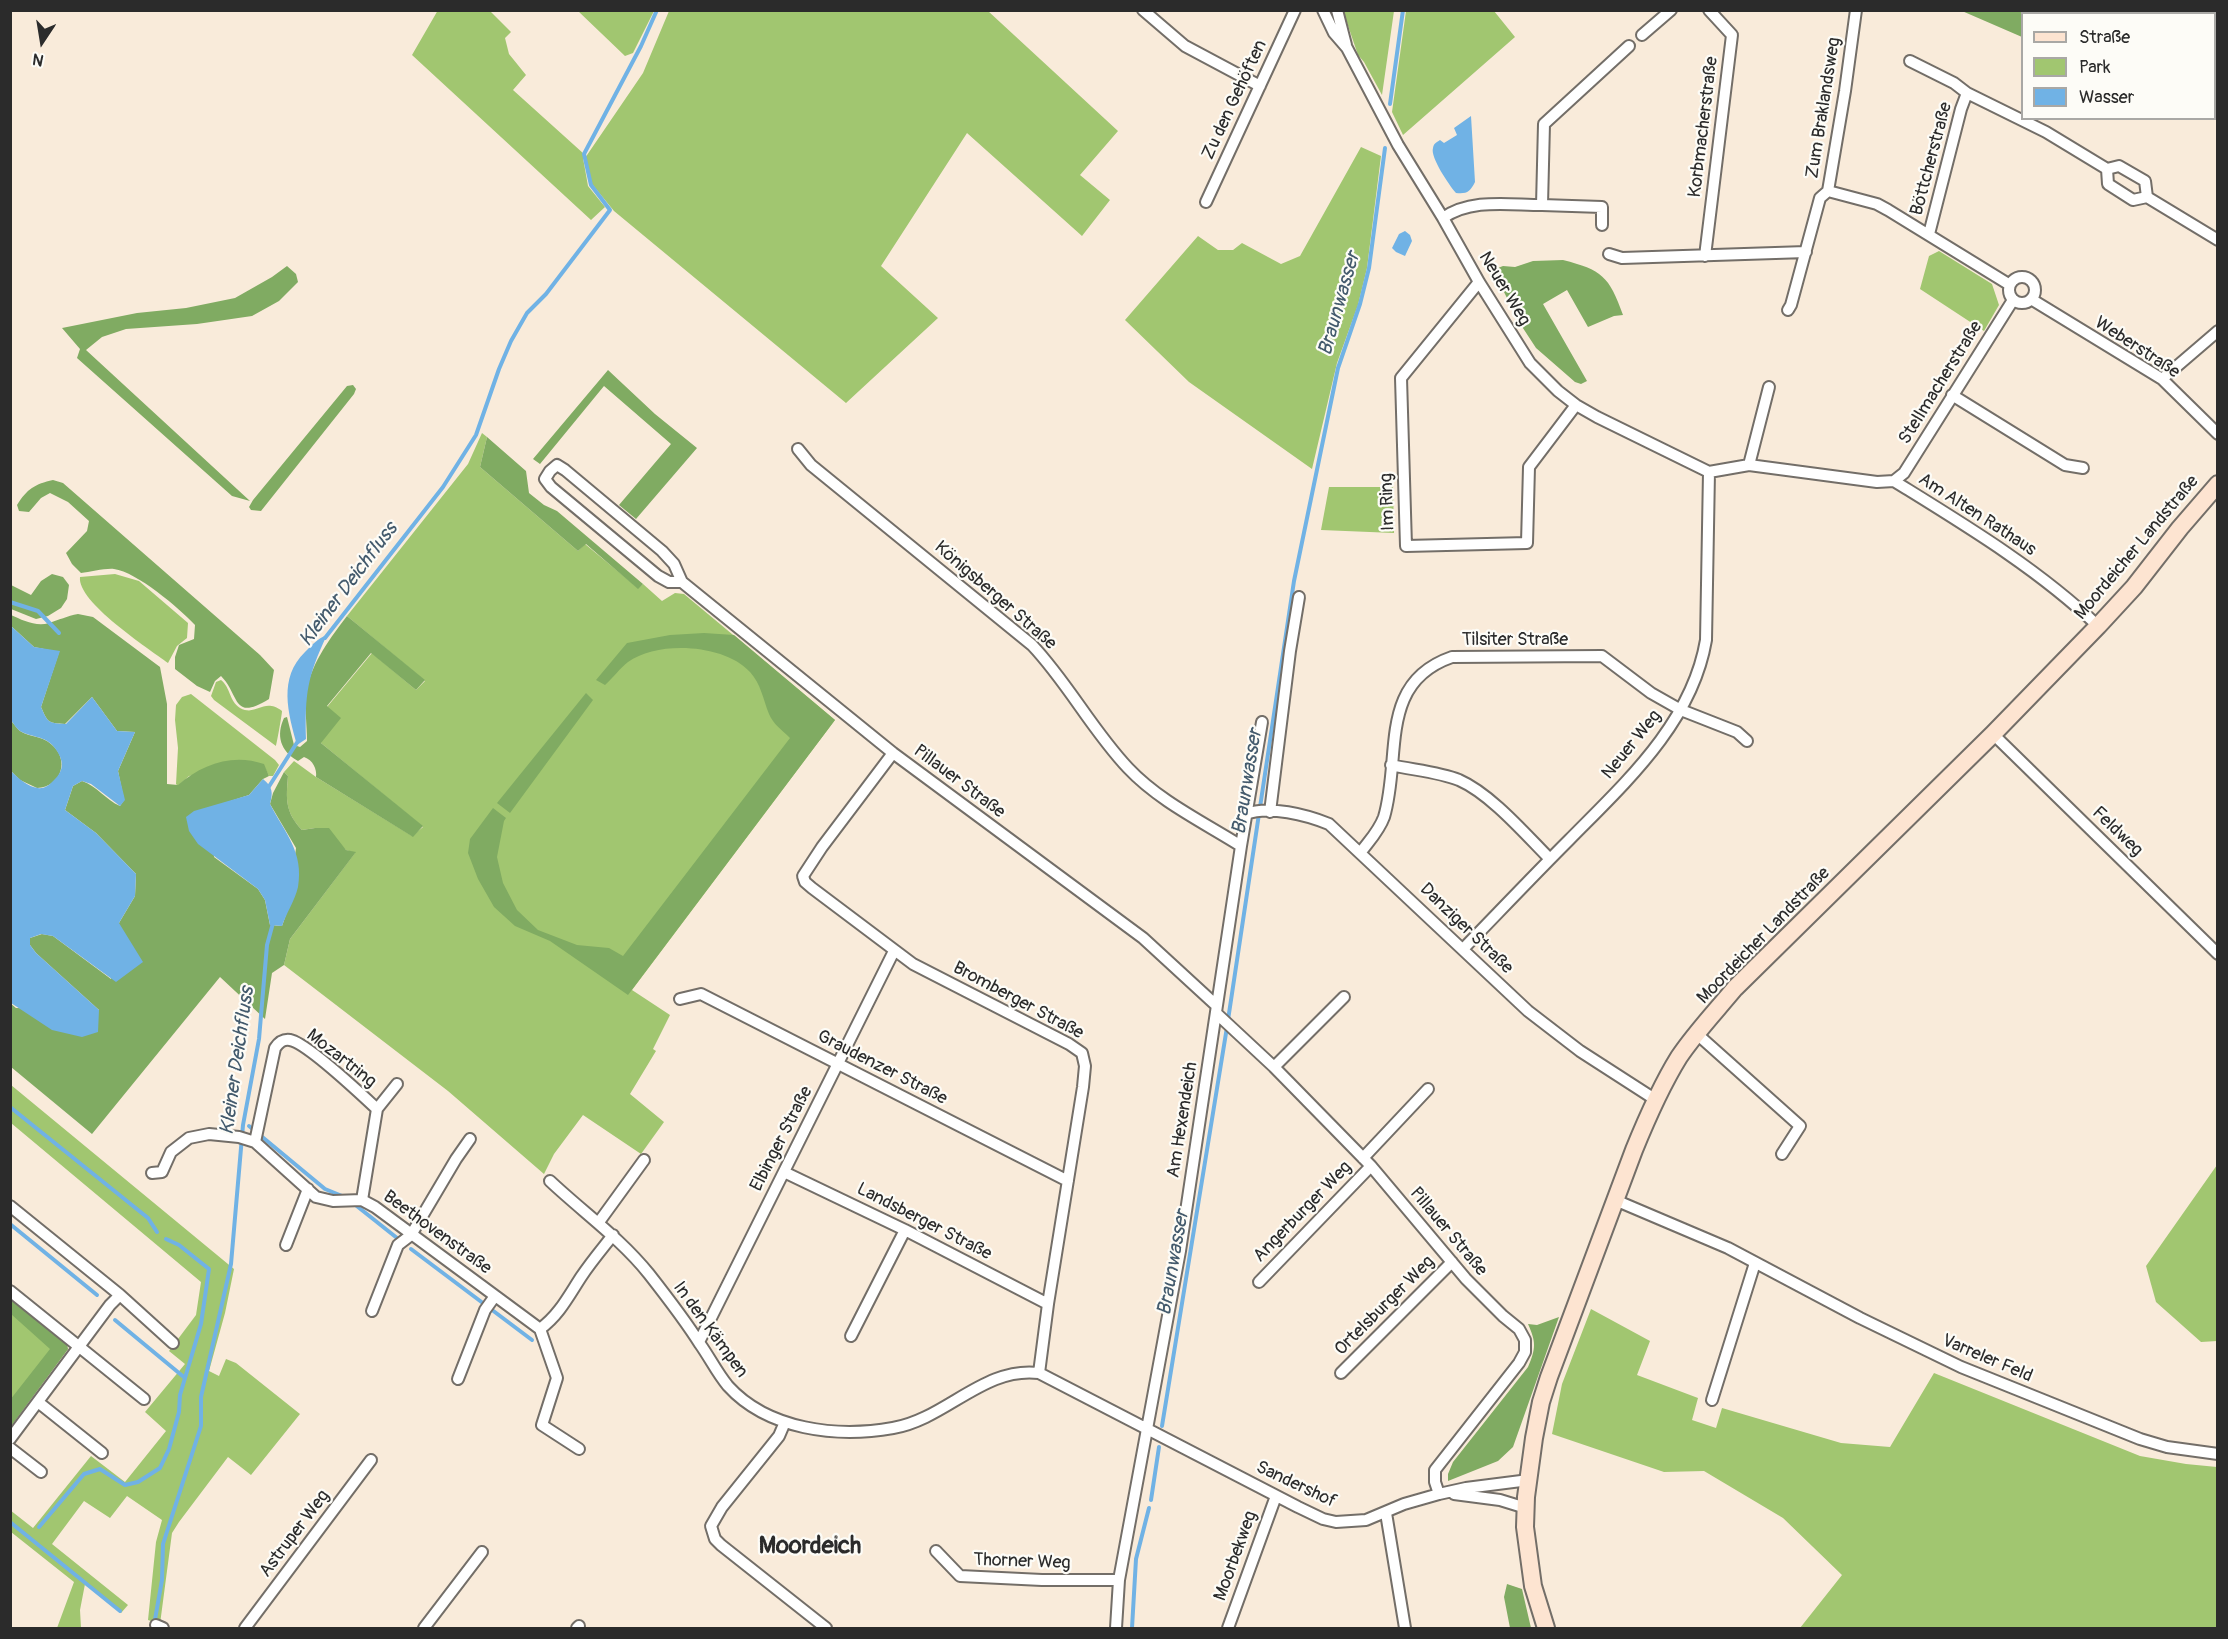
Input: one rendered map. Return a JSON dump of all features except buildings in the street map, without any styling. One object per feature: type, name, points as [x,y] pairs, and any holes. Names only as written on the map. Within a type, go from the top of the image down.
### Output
[{"type":"main road","name":"Moordeicher Landstraße","points":[[1545,1629],[1530,1567],[1525,1527],[1530,1458],[1541,1402],[1615,1200],[1656,1100],[1680,1056],[1735,988],[1993,734],[2134,588],[2217,484]]},
{"type":"street","points":[[1143,10],[1185,46],[1260,86]]},
{"type":"street","name":"Zu den Gehöften","points":[[1206,202],[1295,10]]},
{"type":"street","name":"Neuer Weg","points":[[1323,10],[1334,33],[1347,48]]},
{"type":"street","name":"Neuer Weg","points":[[1337,10],[1347,48],[1398,145],[1530,363],[1576,405],[1617,428],[1708,472],[1706,640],[1702,663],[1681,711],[1629,779],[1464,949]]},
{"type":"street","points":[[1642,35],[1671,10]]},
{"type":"street","name":"Korbmacherstraße","points":[[1705,256],[1732,35],[1709,10]]},
{"type":"street","name":"Zum Braklandsweg","points":[[1788,310],[1820,198],[1828,191],[1856,10]]},
{"type":"street","points":[[1542,205],[1544,124],[1629,46]]},
{"type":"street","name":"Böttcherstraße","points":[[1910,61],[2021,120]]},
{"type":"street","name":"Böttcherstraße","points":[[1929,234],[1967,93]]},
{"type":"street","name":"Böttcherstraße","points":[[2022,120],[2107,169],[2120,166],[2145,182],[2147,197]]},
{"type":"street","name":"Böttcherstraße","points":[[2107,169],[2108,184],[2133,200],[2147,197],[2217,240]]},
{"type":"street","points":[[1828,191],[1877,204],[2010,285]]},
{"type":"street","points":[[1443,218],[1452,211],[1471,205],[1602,207],[1602,225]]},
{"type":"street","points":[[1609,254],[1622,258],[1806,252]]},
{"type":"street","points":[[2018,278],[2029,279],[2035,289],[2031,299],[2025,303],[2013,300],[2010,295],[2010,285],[2018,278]]},
{"type":"street","name":"Im Ring","points":[[1479,282],[1401,378],[1406,546],[1527,543],[1529,467],[1576,405]]},
{"type":"street","name":"Weberstraße","points":[[2031,299],[2162,380],[2217,434]]},
{"type":"street","name":"Stellmacherstraße","points":[[1894,481],[1904,473],[2013,300]]},
{"type":"street","points":[[2162,380],[2217,331]]},
{"type":"street","points":[[1708,472],[1749,465],[1769,387]]},
{"type":"street","points":[[1952,395],[2065,465],[2083,468]]},
{"type":"street","name":"Königsberger Straße","points":[[798,449],[811,465],[1032,645],[1127,767],[1144,783],[1241,846]]},
{"type":"street","name":"Pillauer Straße","points":[[682,582],[669,582],[658,576],[551,487],[545,479],[550,471],[557,465],[565,470],[662,551],[674,564],[682,582],[893,753],[1143,938],[1371,1166],[1482,1296],[1519,1329],[1525,1340],[1525,1352],[1519,1363],[1435,1470],[1435,1482],[1439,1494]]},
{"type":"street","name":"Am Alten Rathaus","points":[[1749,465],[1877,482],[1894,481],[1999,546],[2098,626]]},
{"type":"street","points":[[1270,812],[1299,597]]},
{"type":"street","name":"Tilsiter Straße","points":[[1361,852],[1375,834],[1384,815],[1398,717],[1408,689],[1433,664],[1452,657],[1602,656],[1651,693],[1681,711],[1737,732],[1747,741]]},
{"type":"street","name":"Am Hexendeich","points":[[1116,1629],[1119,1580],[1178,1263],[1262,722]]},
{"type":"street","name":"Feldweg","points":[[1993,734],[2217,954]]},
{"type":"street","name":"Bromberger Straße","points":[[893,753],[803,876],[805,882],[812,888],[894,951],[923,970],[1069,1044],[1082,1053],[1085,1066],[1039,1373]]},
{"type":"street","points":[[1391,765],[1445,776],[1468,784],[1504,814],[1550,859]]},
{"type":"street","name":"Danziger Straße","points":[[1249,813],[1298,814],[1329,824],[1503,988],[1551,1030],[1656,1100]]},
{"type":"street","name":"Elbinger Straße","points":[[699,1342],[894,951]]},
{"type":"street","name":"Graudenzer Straße","points":[[680,999],[701,994],[1068,1181]]},
{"type":"street","points":[[1274,1067],[1344,997]]},
{"type":"street","points":[[1697,1034],[1800,1126],[1782,1154]]},
{"type":"street","name":"Mozartring","points":[[252,1137],[275,1048],[279,1042],[287,1039],[306,1049],[377,1109]]},
{"type":"street","name":"Mozartring","points":[[359,1200],[377,1109],[397,1084]]},
{"type":"street","points":[[1363,1158],[1428,1089]]},
{"type":"street","points":[[152,1173],[162,1172],[171,1152],[189,1138],[209,1134],[252,1137]]},
{"type":"street","name":"Beethovenstraße","points":[[252,1137],[316,1197],[333,1201],[359,1200],[375,1207],[411,1234],[490,1303],[540,1329]]},
{"type":"street","points":[[372,1311],[398,1245],[411,1234],[456,1159],[471,1139]]},
{"type":"street","points":[[599,1222],[644,1160]]},
{"type":"street","name":"Angerburger Weg","points":[[1259,1282],[1371,1166]]},
{"type":"street","name":"Landsberger Straße","points":[[784,1172],[905,1230],[1048,1304]]},
{"type":"street","name":"In den Kämpen","points":[[550,1182],[613,1235],[650,1275],[729,1387],[751,1405],[785,1422],[828,1431],[860,1432],[892,1429],[932,1415],[991,1381],[1018,1373],[1039,1373]]},
{"type":"street","points":[[286,1245],[308,1189]]},
{"type":"street","name":"Varreler Feld","points":[[1615,1200],[1695,1233],[1910,1343],[1971,1371],[2140,1439],[2167,1447],[2217,1454]]},
{"type":"street","points":[[10,1206],[120,1295],[173,1343]]},
{"type":"street","points":[[851,1336],[905,1230]]},
{"type":"street","points":[[579,1449],[542,1425],[557,1378],[540,1329],[562,1308],[581,1277],[613,1235]]},
{"type":"street","name":"Ortelsburger Weg","points":[[1341,1373],[1452,1262]]},
{"type":"street","points":[[1712,1400],[1755,1263]]},
{"type":"street","points":[[10,1291],[144,1399]]},
{"type":"street","points":[[10,1439],[110,1305],[120,1295]]},
{"type":"street","points":[[458,1379],[490,1303]]},
{"type":"street","points":[[1039,1373],[1146,1428]]},
{"type":"street","points":[[38,1402],[102,1453]]},
{"type":"street","points":[[785,1422],[779,1436],[722,1507],[711,1526],[715,1539],[721,1545],[826,1629]]},
{"type":"street","name":"Sandershof","points":[[1146,1428],[1312,1515],[1336,1522],[1366,1520],[1404,1504],[1466,1488],[1529,1480]]},
{"type":"street","points":[[10,1448],[41,1472]]},
{"type":"street","name":"Astruper Weg","points":[[245,1629],[371,1460]]},
{"type":"street","name":"Sandershof","points":[[1439,1494],[1476,1496],[1513,1503],[1526,1508]]},
{"type":"street","name":"Moorbekweg","points":[[1228,1629],[1276,1496]]},
{"type":"street","points":[[1386,1513],[1405,1629]]},
{"type":"street","name":"Thorner Weg","points":[[936,1551],[960,1576],[1119,1580]]},
{"type":"street","points":[[424,1629],[482,1552]]},
{"type":"green space","points":[[438,10],[490,11],[511,32],[505,38],[509,54],[526,75],[513,90],[584,154],[588,186],[605,207],[591,220],[412,55]]},
{"type":"green space","points":[[2082,10],[2085,12],[2021,12],[2021,37],[1962,11]]},
{"type":"green space","points":[[578,11],[654,11],[633,53],[625,56]]},
{"type":"green space","points":[[669,11],[988,11],[1118,131],[1080,175],[1110,200],[1082,236],[967,133],[881,266],[938,318],[846,403],[614,211],[592,184],[585,158],[643,73]]},
{"type":"green space","points":[[1343,11],[1394,11],[1382,95],[1358,55]]},
{"type":"green space","points":[[1406,11],[1494,11],[1515,37],[1403,135],[1392,112]]},
{"type":"green space","points":[[1361,147],[1381,156],[1367,268],[1358,305],[1337,363],[1312,469],[1189,382],[1125,320],[1198,236],[1218,250],[1233,250],[1242,243],[1281,264],[1300,256]]},
{"type":"green space","points":[[1939,251],[1992,284],[1999,305],[1984,331],[1920,289],[1929,256]]},
{"type":"green space","points":[[1563,260],[1587,267],[1602,277],[1613,291],[1623,315],[1614,316],[1588,327],[1567,290],[1543,304],[1587,381],[1581,384],[1575,382],[1536,348],[1519,322],[1493,270],[1503,266],[1515,267],[1533,261]]},
{"type":"green space","points":[[287,266],[296,274],[298,282],[279,301],[252,316],[197,324],[126,329],[102,337],[86,350],[250,501],[232,496],[77,358],[80,349],[62,328],[137,313],[186,308],[235,298]]},
{"type":"green space","points":[[608,370],[655,414],[697,448],[636,519],[619,505],[671,444],[604,386],[540,464],[533,459]]},
{"type":"green space","points":[[353,385],[356,389],[354,394],[261,511],[251,510],[249,507],[253,500],[347,386]]},
{"type":"green space","points":[[482,433],[487,437],[480,467],[578,551],[585,544],[638,588],[643,584],[662,601],[675,593],[684,594],[835,720],[632,990],[670,1015],[653,1049],[656,1051],[630,1094],[664,1122],[641,1154],[583,1115],[554,1154],[544,1174],[448,1091],[284,965],[290,939],[355,853],[346,850],[315,828],[302,830],[292,817],[288,805],[288,776],[284,772],[294,761],[412,836],[423,827],[321,743],[327,707],[372,653],[416,690],[425,681],[347,616],[468,464]]},
{"type":"green space","points":[[487,437],[526,471],[529,493],[544,505],[557,511],[643,584],[638,589],[586,544],[578,551],[480,467]]},
{"type":"green space","points":[[53,480],[63,483],[260,655],[274,670],[269,699],[249,708],[243,707],[221,676],[215,681],[210,692],[197,686],[175,669],[175,657],[179,645],[194,639],[195,625],[157,592],[134,577],[114,569],[81,573],[66,553],[87,531],[89,521],[68,502],[50,493],[41,498],[29,512],[19,511],[17,505],[28,491],[36,485]]},
{"type":"green space","points":[[1329,487],[1393,487],[1394,533],[1321,530]]},
{"type":"green space","points":[[52,574],[63,577],[69,585],[67,599],[61,608],[48,616],[36,619],[11,609],[11,585],[31,595],[41,581]]},
{"type":"green space","points":[[115,574],[139,581],[188,623],[187,638],[177,646],[168,663],[115,624],[90,599],[82,587],[80,577]]},
{"type":"green space","points":[[78,614],[93,617],[160,667],[167,704],[167,784],[178,785],[197,771],[218,762],[241,760],[264,764],[269,776],[263,779],[249,795],[212,807],[214,857],[258,889],[265,900],[270,925],[282,926],[288,909],[296,848],[270,804],[284,772],[288,776],[288,805],[292,817],[302,830],[329,828],[346,850],[356,852],[290,939],[284,965],[272,973],[265,1019],[220,977],[92,1134],[11,1067],[10,1003],[16,1008],[99,1010],[36,953],[30,945],[30,938],[42,934],[53,936],[111,979],[119,923],[135,896],[136,874],[96,833],[65,810],[73,786],[82,781],[120,806],[124,800],[118,771],[135,732],[117,731],[92,697],[65,724],[49,721],[41,707],[59,652],[34,647],[11,626],[11,615],[39,624]]},
{"type":"green space","points":[[347,616],[425,680],[416,690],[371,653],[327,706],[341,718],[321,743],[423,826],[413,837],[316,777],[315,768],[310,760],[304,757],[298,761],[287,752],[281,742],[280,730],[284,718],[287,717],[294,745],[300,747],[307,741],[306,702],[309,679],[323,650]]},
{"type":"green space","points":[[704,633],[734,635],[835,720],[628,995],[550,941],[515,926],[494,907],[478,879],[468,853],[470,839],[493,808],[506,818],[497,857],[503,883],[517,910],[538,930],[577,945],[609,948],[623,956],[790,738],[771,718],[754,677],[739,663],[725,656],[691,648],[656,650],[628,662],[605,685],[596,680],[627,643],[670,635]]},
{"type":"green space","points":[[221,680],[240,708],[251,710],[270,706],[282,711],[276,746],[214,700],[211,696],[216,682]]},
{"type":"green space","points":[[586,693],[593,700],[510,813],[497,803]]},
{"type":"green space","points":[[191,694],[275,760],[279,765],[273,776],[269,776],[263,764],[189,776],[178,786],[176,784],[178,748],[176,705],[182,697]]},
{"type":"green space","points":[[10,720],[20,731],[44,739],[57,750],[62,764],[57,778],[52,783],[37,788],[20,780],[11,771]]},
{"type":"green space","points":[[11,1085],[234,1269],[209,1371],[219,1376],[226,1359],[236,1363],[300,1414],[251,1475],[228,1457],[179,1522],[172,1533],[160,1624],[148,1620],[156,1542],[162,1520],[127,1496],[110,1518],[84,1501],[52,1544],[128,1605],[121,1613],[85,1584],[80,1610],[81,1628],[57,1628],[74,1582],[11,1532],[10,1510],[33,1528],[91,1456],[125,1482],[166,1431],[145,1412],[185,1364],[169,1351],[196,1315],[201,1282],[11,1123]]},
{"type":"green space","points":[[2217,1165],[2217,1341],[2201,1342],[2156,1302],[2146,1266]]},
{"type":"green space","points":[[11,1297],[68,1349],[11,1426]]},
{"type":"green space","points":[[11,1297],[67,1343],[68,1349],[11,1426],[10,1400],[50,1349],[11,1314]]},
{"type":"green space","points":[[1591,1309],[1650,1341],[1637,1375],[1698,1398],[1692,1420],[1716,1428],[1722,1408],[1841,1443],[1890,1447],[1934,1373],[2140,1456],[2217,1467],[2217,1628],[1800,1628],[1842,1575],[1783,1518],[1704,1471],[1664,1472],[1552,1434],[1562,1384]]},
{"type":"green space","points":[[1559,1317],[1513,1447],[1498,1461],[1448,1481],[1453,1462],[1528,1367],[1534,1345],[1528,1324],[1537,1325]]},
{"type":"green space","points":[[1507,1584],[1522,1589],[1531,1628],[1510,1628],[1504,1597]]},
{"type":"water","points":[[1471,116],[1475,182],[1468,192],[1456,193],[1437,164],[1433,148],[1440,140],[1444,143],[1457,135],[1454,128]]},
{"type":"water","points":[[1405,231],[1410,235],[1412,241],[1405,256],[1392,248],[1399,234]]},
{"type":"water","points":[[11,626],[34,647],[60,651],[41,707],[49,721],[66,724],[92,697],[117,731],[135,732],[118,771],[125,800],[120,806],[91,784],[82,781],[73,786],[65,810],[96,833],[136,874],[135,896],[119,923],[143,962],[116,982],[53,936],[41,934],[30,938],[30,945],[36,953],[99,1010],[98,1032],[82,1037],[52,1030],[11,1003],[11,771],[27,784],[42,788],[56,779],[61,770],[62,761],[51,743],[20,731],[11,720]]},
{"type":"water","points":[[327,635],[311,674],[306,710],[306,739],[297,745],[288,708],[288,684],[291,673],[305,652],[317,640]]},
{"type":"water","points":[[263,779],[272,793],[270,804],[292,843],[298,863],[298,887],[282,926],[270,925],[265,900],[258,889],[198,844],[189,831],[186,817],[194,811],[249,795]]},
{"type":"waterway","name":"Kleiner Deichfluss","points":[[325,638],[443,487],[476,435],[499,369],[527,313],[546,294],[610,210],[591,185],[584,154],[641,46],[657,10]]},
{"type":"waterway","name":"Braunwasser","points":[[1390,104],[1403,10]]},
{"type":"waterway","name":"Braunwasser","points":[[1228,1020],[1294,581],[1338,368],[1360,304],[1369,268],[1385,148]]},
{"type":"waterway","points":[[10,602],[38,611],[59,633]]},
{"type":"waterway","name":"Kleiner Deichfluss","points":[[268,788],[298,741]]},
{"type":"waterway","name":"Kleiner Deichfluss","points":[[154,1625],[162,1580],[163,1544],[201,1426],[201,1397],[231,1264],[243,1125],[259,1039],[267,945],[273,923]]},
{"type":"waterway","name":"Braunwasser","points":[[1162,1426],[1227,1027]]},
{"type":"waterway","points":[[10,1107],[148,1218],[157,1232]]},
{"type":"waterway","points":[[249,1126],[325,1189],[347,1198]]},
{"type":"waterway","points":[[353,1203],[397,1238]]},
{"type":"waterway","points":[[10,1224],[97,1295]]},
{"type":"waterway","points":[[39,1527],[84,1474],[100,1469],[125,1485],[138,1482],[160,1468],[169,1449],[179,1412],[180,1395],[201,1324],[209,1269],[179,1245],[166,1239]]},
{"type":"waterway","points":[[411,1249],[532,1340]]},
{"type":"waterway","points":[[115,1320],[185,1378]]},
{"type":"waterway","name":"Braunwasser","points":[[1151,1500],[1159,1447]]},
{"type":"waterway","name":"Braunwasser","points":[[1132,1628],[1136,1559],[1149,1508]]},
{"type":"waterway","points":[[10,1522],[120,1611]]},
{"type":"district","name":"Moordeich","points":[[810,1547]]}]
